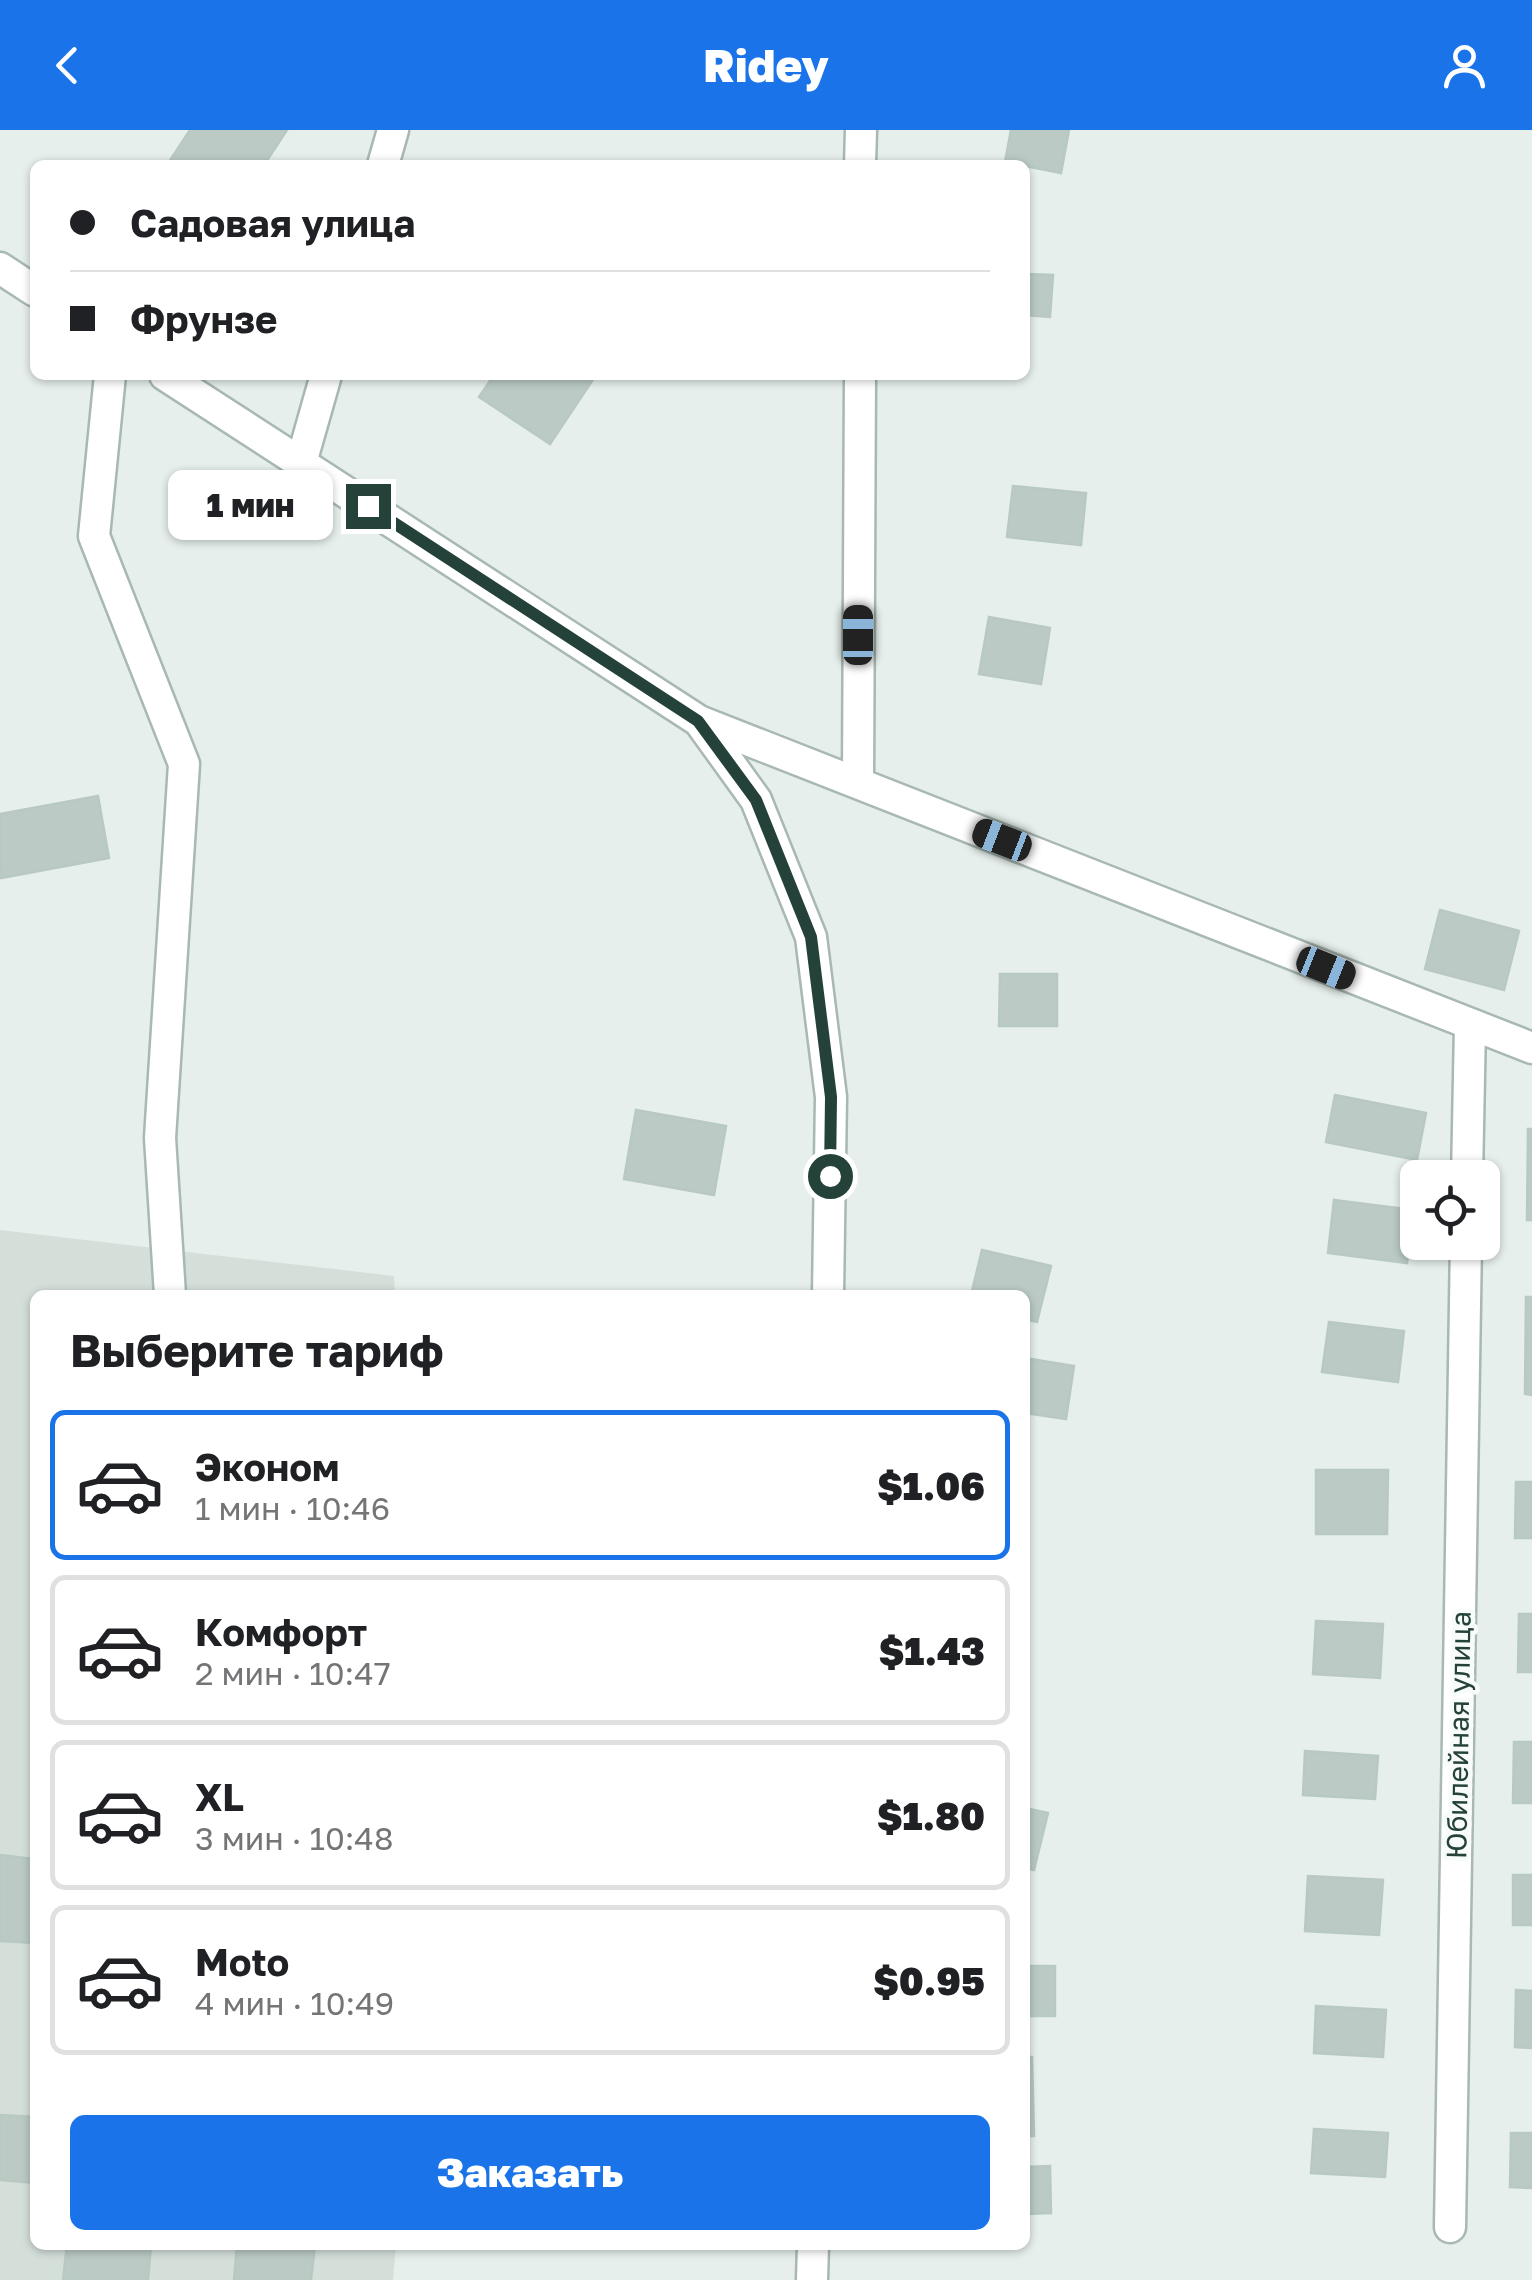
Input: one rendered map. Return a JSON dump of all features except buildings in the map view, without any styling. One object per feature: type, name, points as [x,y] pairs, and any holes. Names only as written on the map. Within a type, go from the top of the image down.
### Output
[{"type":"street","points":[[384,160],[393,130]]},
{"type":"street","points":[[860,160],[861,130]]},
{"type":"street","points":[[0,268],[30,287]]},
{"type":"street","points":[[110,380],[94,536],[184,764],[160,1138],[170,1290]]},
{"type":"street","points":[[173,380],[698,721],[1532,1048]]},
{"type":"street","points":[[302,463],[325,380]]},
{"type":"street","points":[[858,784],[860,380]]},
{"type":"street","points":[[698,721],[756,800],[811,937],[831,1097],[828,1290]]},
{"type":"street","points":[[1467,1160],[1470,1025]]},
{"type":"street","name":"Юбилейная улица","points":[[1450,2227],[1466,1260]]},
{"type":"street","points":[[812,2250],[812,2280]]},
{"type":"shaded area","points":[[0,1230],[394,1276],[395,1290],[30,1290],[30,2250],[396,2250],[393,2280],[0,2280]]},
{"type":"route","points":[[368,506],[698,721],[756,800],[811,937],[831,1097],[830,1176]]}]
